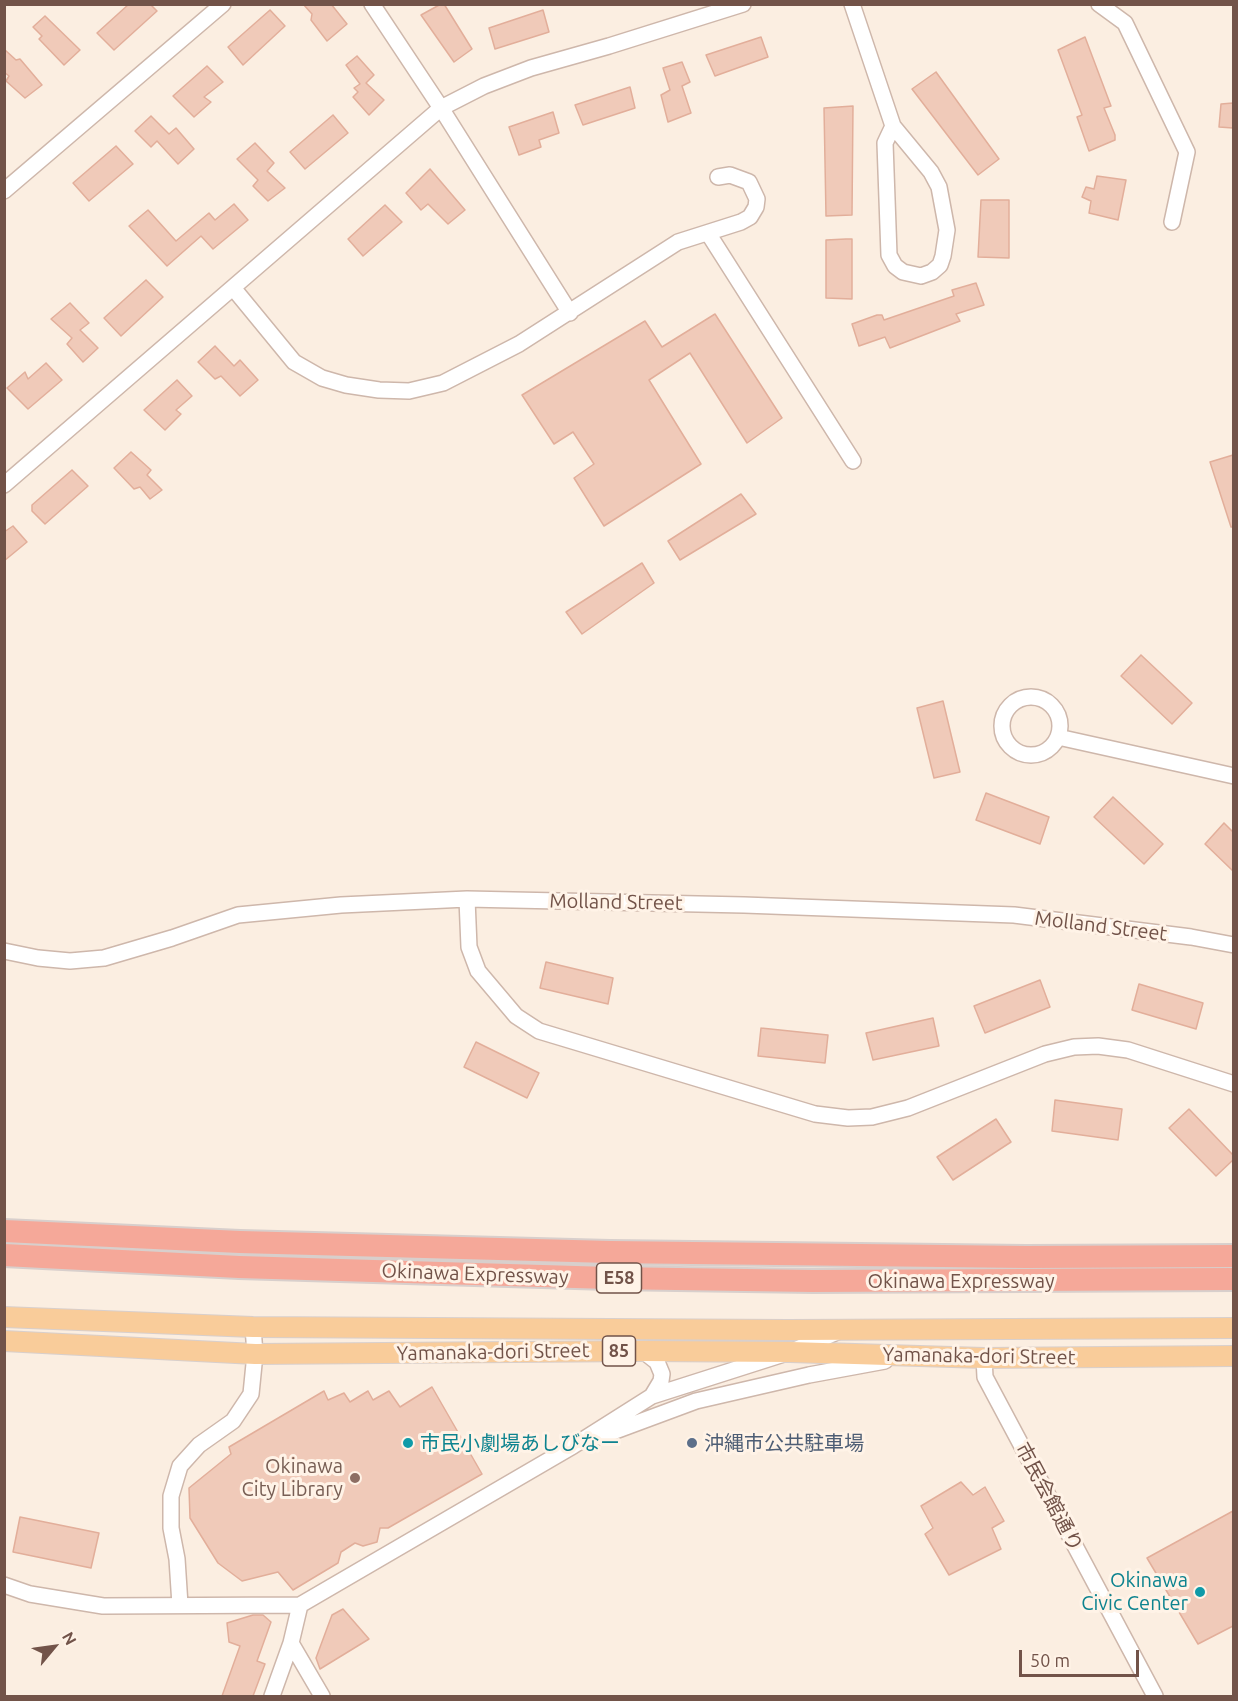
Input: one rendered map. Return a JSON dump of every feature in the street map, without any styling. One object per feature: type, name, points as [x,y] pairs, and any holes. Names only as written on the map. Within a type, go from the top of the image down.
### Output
[{"type":"highway","name":"Okinawa Expressway","points":[[4,1231],[240,1242],[610,1252],[1233,1256]]},
{"type":"highway","name":"Okinawa Expressway","points":[[4,1255],[239,1267],[609,1278],[813,1281],[1233,1279]]},
{"type":"main road","name":"Yamanaka-dori Street","points":[[4,1317],[253,1327],[711,1330],[1233,1328]]},
{"type":"main road","name":"Yamanaka-dori Street","points":[[4,1341],[255,1354],[790,1352],[812,1349],[984,1358],[1233,1356]]},
{"type":"street","points":[[4,191],[223,4]]},
{"type":"street","points":[[372,4],[441,108],[570,313]]},
{"type":"street","points":[[4,485],[234,289],[441,108],[484,86],[531,68],[609,46],[695,12],[743,4]]},
{"type":"street","points":[[852,4],[893,126],[931,172],[939,186],[945,216],[945,244],[940,265],[932,272],[921,276],[903,272],[895,266],[889,255],[885,143],[893,126]]},
{"type":"street","points":[[1100,4],[1125,22],[1187,152],[1172,222]]},
{"type":"street","points":[[234,289],[294,362],[322,378],[346,385],[379,390],[410,391],[442,383],[519,344],[678,242],[750,217],[757,200],[748,182],[730,175],[718,177]]},
{"type":"street","points":[[708,233],[853,461]]},
{"type":"street","points":[[1058,737],[1233,776]]},
{"type":"street","points":[[467,899],[469,947],[478,971],[516,1016],[539,1031],[815,1114],[848,1118],[872,1117],[908,1108],[1045,1054],[1074,1047],[1098,1046],[1128,1050],[1233,1084]]},
{"type":"street","name":"Molland Street","points":[[4,951],[38,958],[70,961],[104,958],[238,915],[341,905],[467,899],[744,905],[1014,915],[1191,937],[1233,945]]},
{"type":"street","points":[[180,1605],[177,1559],[171,1527],[171,1496],[180,1466],[199,1445],[233,1421],[251,1394],[255,1354],[253,1327]]},
{"type":"street","points":[[812,1349],[844,1329]]},
{"type":"street","points":[[711,1330],[742,1337],[792,1336],[812,1349]]},
{"type":"street","points":[[809,1375],[812,1349]]},
{"type":"street","points":[[643,1351],[657,1362],[662,1374],[661,1381],[651,1396]]},
{"type":"street","points":[[4,1586],[30,1594],[103,1606],[300,1605],[573,1446],[651,1396],[790,1352]]},
{"type":"street","points":[[573,1446],[696,1401],[809,1375],[913,1355]]},
{"type":"street","name":"市民会館通り","points":[[984,1358],[985,1377],[1155,1696]]},
{"type":"street","points":[[272,1696],[291,1643],[300,1605]]},
{"type":"street","points":[[291,1643],[322,1696]]},
{"type":"building","points":[[129,4],[150,4],[157,11],[114,50],[97,33]]},
{"type":"building","points":[[303,4],[331,4],[347,24],[327,41],[311,20],[312,14]]},
{"type":"building","points":[[444,4],[472,49],[454,62],[421,15]]},
{"type":"building","points":[[270,10],[285,26],[243,65],[228,47]]},
{"type":"building","points":[[543,10],[549,32],[495,49],[489,28]]},
{"type":"building","points":[[45,16],[80,50],[64,65],[39,39],[42,36],[33,27]]},
{"type":"building","points":[[761,37],[768,57],[715,76],[706,55]]},
{"type":"building","points":[[1085,37],[1111,106],[1104,108],[1115,135],[1115,140],[1089,151],[1077,117],[1082,115],[1058,50]]},
{"type":"building","points":[[4,49],[16,60],[20,59],[42,85],[25,98],[6,81],[9,76],[4,72]]},
{"type":"building","points":[[357,56],[374,75],[366,83],[384,100],[369,115],[353,97],[358,92],[354,88],[360,84],[346,65]]},
{"type":"building","points":[[682,62],[690,82],[682,86],[691,113],[668,122],[661,95],[670,90],[663,68]]},
{"type":"building","points":[[207,66],[223,82],[204,97],[211,102],[194,117],[173,96]]},
{"type":"building","points":[[936,72],[999,159],[978,175],[912,89]]},
{"type":"building","points":[[630,87],[635,108],[583,125],[575,105]]},
{"type":"building","points":[[1233,103],[1233,128],[1219,127],[1221,104]]},
{"type":"building","points":[[853,106],[852,215],[826,216],[824,108]]},
{"type":"building","points":[[553,112],[559,133],[539,140],[541,147],[519,155],[509,127]]},
{"type":"building","points":[[333,115],[348,133],[305,169],[290,152]]},
{"type":"building","points":[[151,116],[169,134],[176,128],[194,149],[178,164],[157,141],[151,147],[135,131]]},
{"type":"building","points":[[255,143],[274,163],[267,171],[285,188],[268,201],[253,186],[258,180],[237,159]]},
{"type":"building","points":[[116,146],[133,164],[89,201],[73,183]]},
{"type":"building","points":[[430,169],[465,210],[448,224],[428,204],[421,210],[406,193]]},
{"type":"building","points":[[1097,176],[1126,180],[1118,220],[1089,213],[1091,201],[1082,197],[1086,187],[1094,189]]},
{"type":"building","points":[[981,200],[1009,200],[1009,258],[978,257]]},
{"type":"building","points":[[234,204],[248,220],[213,249],[201,236],[167,266],[129,226],[148,210],[176,241],[209,213],[215,220]]},
{"type":"building","points":[[385,205],[402,222],[363,256],[348,239]]},
{"type":"building","points":[[852,239],[852,299],[826,298],[826,240]]},
{"type":"building","points":[[146,280],[163,297],[121,336],[104,318]]},
{"type":"building","points":[[976,283],[984,305],[956,314],[960,321],[890,348],[885,337],[859,346],[852,324],[877,315],[882,315],[884,320],[954,296],[952,290]]},
{"type":"building","points":[[70,303],[89,323],[80,330],[98,348],[83,362],[67,344],[72,338],[51,319]]},
{"type":"building","points":[[715,314],[782,418],[747,443],[690,353],[649,380],[701,464],[604,526],[574,478],[594,464],[573,432],[554,444],[522,395],[645,321],[662,347]]},
{"type":"building","points":[[215,346],[234,366],[240,360],[258,380],[240,396],[221,376],[215,379],[198,362]]},
{"type":"building","points":[[46,363],[62,380],[28,409],[7,388],[25,372],[28,379]]},
{"type":"building","points":[[177,380],[192,396],[176,410],[181,414],[165,430],[144,410]]},
{"type":"building","points":[[131,452],[151,470],[147,475],[162,490],[150,499],[140,487],[134,489],[114,468]]},
{"type":"building","points":[[1233,455],[1233,527],[1231,527],[1210,462]]},
{"type":"building","points":[[72,470],[88,486],[45,524],[32,511],[32,505]]},
{"type":"building","points":[[741,494],[756,514],[680,560],[668,541]]},
{"type":"building","points":[[13,526],[27,542],[4,561],[4,532]]},
{"type":"building","points":[[642,563],[654,583],[582,634],[566,612]]},
{"type":"building","points":[[1141,655],[1192,703],[1172,724],[1121,676]]},
{"type":"building","points":[[943,701],[960,772],[934,778],[917,708]]},
{"type":"building","points":[[986,793],[1049,817],[1040,844],[976,820]]},
{"type":"building","points":[[1113,797],[1163,844],[1144,864],[1094,817]]},
{"type":"building","points":[[1224,823],[1233,832],[1233,871],[1205,844]]},
{"type":"building","points":[[546,962],[613,978],[608,1004],[540,988]]},
{"type":"building","points":[[1040,980],[1050,1007],[985,1033],[974,1006]]},
{"type":"building","points":[[1139,984],[1203,1003],[1196,1029],[1132,1010]]},
{"type":"building","points":[[933,1018],[939,1046],[873,1060],[866,1033]]},
{"type":"building","points":[[761,1028],[828,1035],[825,1063],[758,1056]]},
{"type":"building","points":[[476,1042],[539,1073],[527,1098],[464,1067]]},
{"type":"building","points":[[1055,1100],[1122,1109],[1118,1140],[1052,1131]]},
{"type":"building","points":[[1189,1109],[1233,1155],[1233,1160],[1216,1176],[1169,1128]]},
{"type":"building","points":[[996,1119],[1011,1142],[953,1180],[937,1157]]},
{"type":"building","points":[[432,1387],[482,1474],[388,1528],[380,1528],[377,1542],[363,1546],[355,1543],[341,1552],[338,1563],[293,1590],[278,1572],[242,1581],[218,1563],[190,1518],[189,1488],[231,1454],[229,1447],[324,1391],[328,1400],[344,1393],[350,1402],[368,1391],[373,1400],[389,1391],[400,1407]]},
{"type":"building","points":[[961,1482],[973,1495],[985,1487],[1004,1521],[992,1528],[1001,1549],[949,1575],[925,1534],[933,1528],[921,1506]]},
{"type":"building","name":"Okinawa Civic Center","points":[[1233,1511],[1233,1626],[1198,1644],[1147,1558]]},
{"type":"building","points":[[20,1517],[99,1533],[91,1568],[13,1552]]},
{"type":"building","points":[[343,1609],[369,1639],[320,1669],[316,1658],[332,1615]]},
{"type":"building","points":[[253,1615],[263,1615],[271,1622],[257,1661],[265,1664],[253,1696],[222,1696],[240,1646],[229,1642],[227,1623]]},
{"type":"place","name":"市民小劇場あしびなー","points":[[408,1443]]},
{"type":"place","name":"沖縄市公共駐車場","points":[[692,1443]]},
{"type":"place","name":"Okinawa City Library","points":[[355,1478]]},
{"type":"place","name":"Okinawa Civic Center","points":[[1200,1592]]}]
